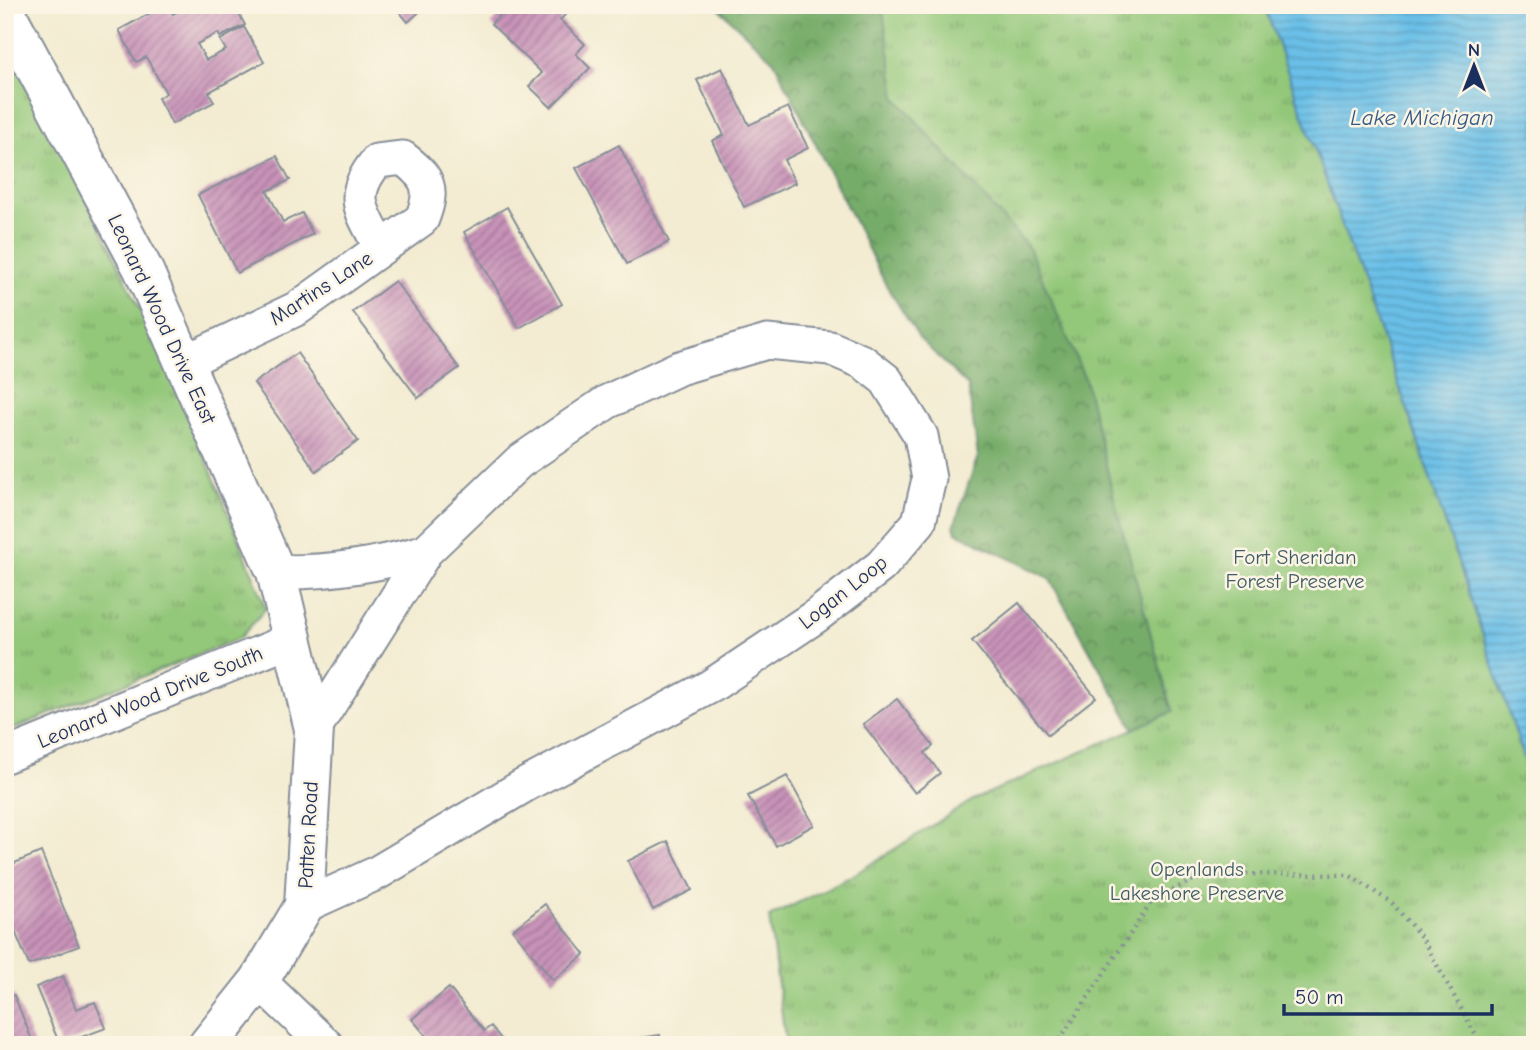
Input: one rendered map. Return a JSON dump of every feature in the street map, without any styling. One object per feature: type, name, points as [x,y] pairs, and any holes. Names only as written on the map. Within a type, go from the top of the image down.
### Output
[{"type":"street","name":"Leonard Wood Drive East","points":[[5,11],[143,269],[276,572],[294,639]]},
{"type":"street","name":"Martins Lane","points":[[185,362],[298,308],[381,248]]},
{"type":"street","name":"Logan Loop","points":[[304,906],[377,873],[525,785],[711,686],[816,616],[881,566],[919,522],[929,479],[921,436],[886,380],[863,362],[830,348],[767,342],[679,368],[607,402],[519,462],[426,551],[314,729]]},
{"type":"street","name":"Logan Loop","points":[[276,572],[321,573],[373,566],[426,551]]},
{"type":"street","name":"Patten Road","points":[[208,1045],[258,981],[304,906],[314,729],[294,639]]},
{"type":"street","name":"Leonard Wood Drive South","points":[[5,756],[294,639]]},
{"type":"street","points":[[258,981],[326,1045]]},
{"type":"path","points":[[1056,1045],[1153,900],[1195,879],[1235,874],[1349,875],[1392,903],[1422,938],[1481,1045]]},
{"type":"green space","points":[[715,5],[1213,5],[1172,712],[1134,729],[1049,578],[956,532],[954,526],[978,456],[968,386],[920,339],[886,285],[774,61]]},
{"type":"green space","points":[[882,5],[1264,5],[1403,397],[1535,790],[1535,1045],[786,1045],[769,917],[850,877],[973,800],[1172,712],[1118,514],[1085,379],[1029,248],[896,98]]},
{"type":"green space","points":[[5,45],[78,182],[146,322],[208,464],[266,608],[240,638],[5,732]]},
{"type":"water","name":"Lake Michigan","points":[[1264,5],[1535,5],[1535,790],[1403,397]]},
{"type":"building","points":[[165,5],[173,14],[190,5],[234,5],[245,25],[220,37],[218,33],[197,44],[206,60],[226,50],[220,40],[244,27],[264,62],[209,92],[214,102],[172,124],[158,98],[166,93],[146,57],[136,62],[119,30]]},
{"type":"building","points":[[394,5],[427,5],[408,22]]},
{"type":"building","points":[[509,5],[559,5],[567,13],[560,20],[585,44],[576,54],[590,68],[551,107],[529,86],[542,73],[491,24]]},
{"type":"building","points":[[722,68],[749,125],[788,107],[808,148],[784,160],[795,183],[744,207],[712,141],[724,135],[697,80]]},
{"type":"building","points":[[619,145],[669,242],[627,264],[576,168]]},
{"type":"building","points":[[277,156],[290,180],[267,191],[283,222],[302,213],[313,234],[237,273],[198,195]]},
{"type":"building","points":[[507,207],[562,304],[519,328],[464,232]]},
{"type":"building","points":[[395,281],[459,368],[418,398],[353,312]]},
{"type":"building","points":[[297,353],[358,441],[316,471],[254,383]]},
{"type":"building","points":[[1019,603],[1096,697],[1048,735],[972,641]]},
{"type":"building","points":[[897,699],[933,746],[925,753],[940,773],[915,793],[863,724]]},
{"type":"building","points":[[787,776],[814,825],[776,846],[748,796]]},
{"type":"building","points":[[668,841],[692,890],[653,910],[628,861]]},
{"type":"building","points":[[41,852],[79,946],[29,965],[14,929],[5,932],[5,867]]},
{"type":"building","points":[[545,904],[585,954],[553,980],[513,930]]},
{"type":"building","points":[[63,976],[76,1009],[95,1002],[106,1028],[60,1045],[36,987]]},
{"type":"building","points":[[449,988],[484,1031],[491,1026],[501,1039],[495,1045],[434,1045],[412,1019]]},
{"type":"building","points":[[14,995],[34,1045],[5,1045],[5,998]]},
{"type":"building","points":[[660,1035],[662,1045],[609,1045],[609,1043]]},
{"type":"park label","name":"Fort Sheridan Forest Preserve","points":[[1295,569]]},
{"type":"park label","name":"Openlands Lakeshore Preserve","points":[[1197,881]]}]
